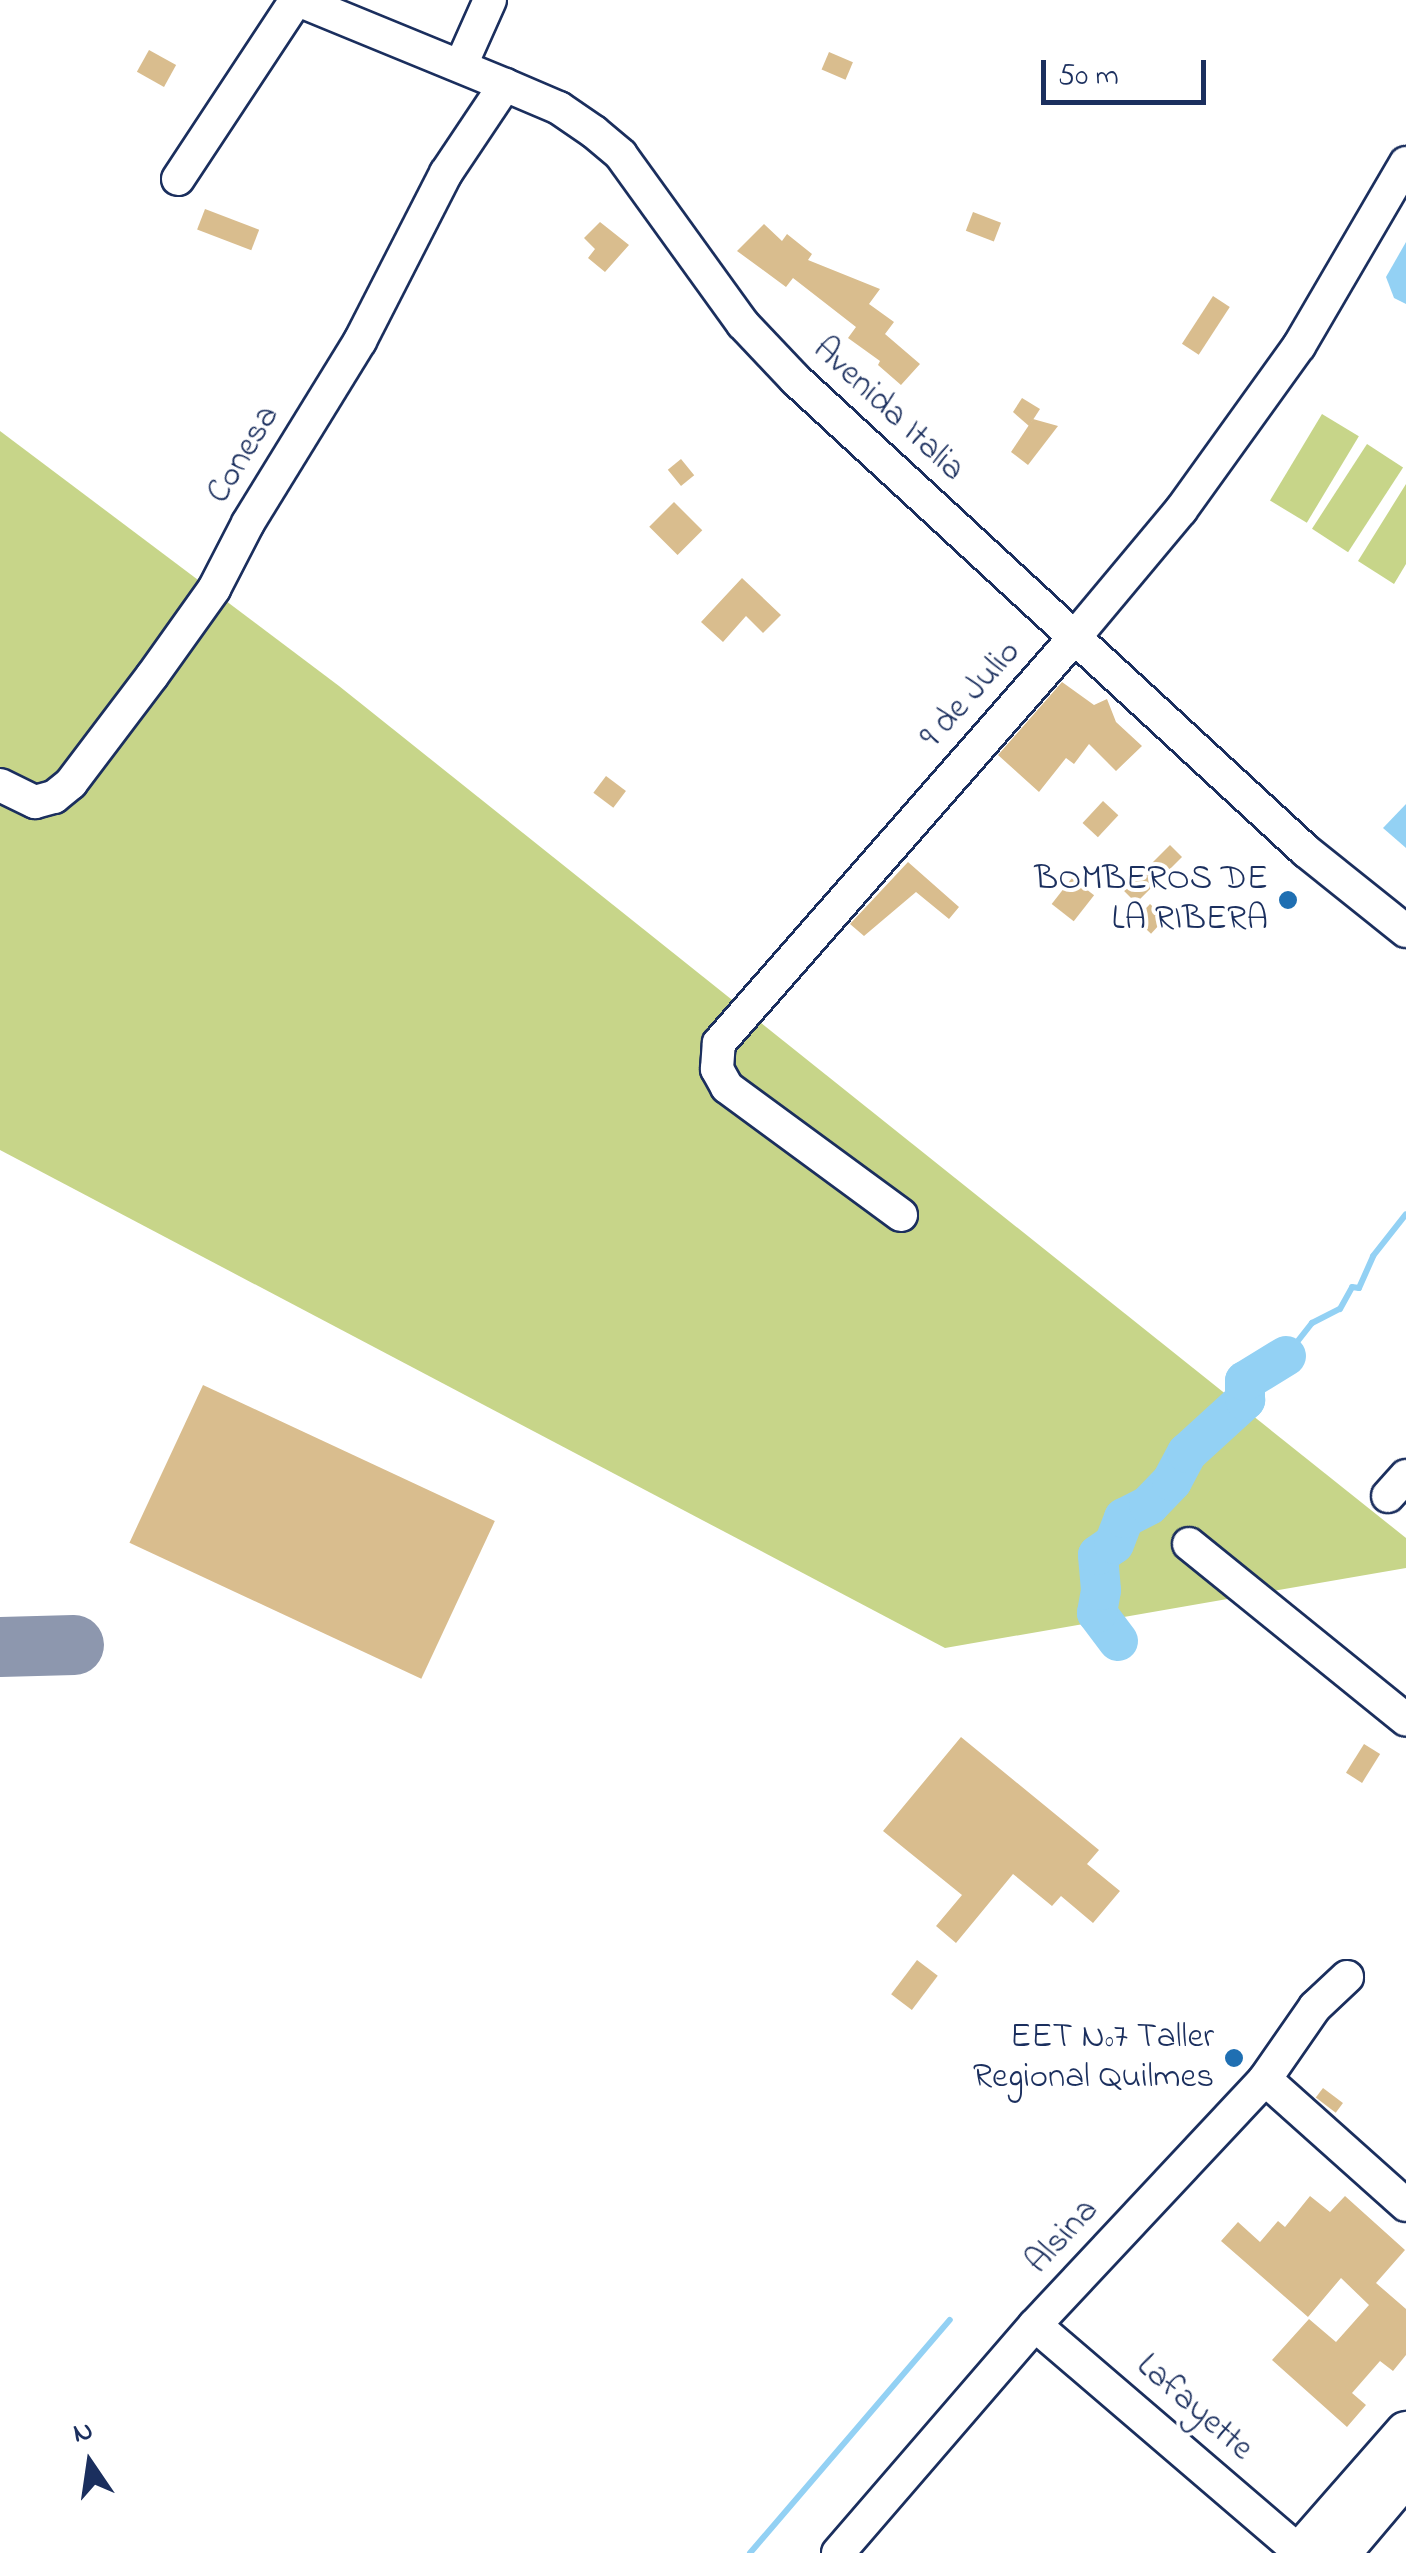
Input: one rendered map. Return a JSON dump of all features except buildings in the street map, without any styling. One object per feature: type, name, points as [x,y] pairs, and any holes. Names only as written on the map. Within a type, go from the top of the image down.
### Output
[{"type":"main road","points":[[1300,2553],[1406,2432]]},
{"type":"main road","points":[[1340,2553],[1406,2475]]},
{"type":"street","name":"Avenida Italia","points":[[297,0],[558,108],[621,155],[756,338],[1306,850],[1406,930]]},
{"type":"street","points":[[178,179],[297,0]]},
{"type":"street","points":[[461,65],[490,0]]},
{"type":"street","name":"Conesa","points":[[0,786],[35,802],[54,798],[71,783],[152,676],[214,589],[248,523],[360,341],[446,173],[506,84]]},
{"type":"street","name":"9 de Julio","points":[[901,1215],[727,1087],[716,1069],[719,1043],[1181,510],[1299,346],[1406,164]]},
{"type":"street","points":[[1190,1544],[1406,1720]]},
{"type":"street","name":"Alsina","points":[[838,2553],[1036,2325],[1264,2079],[1315,2007],[1347,1977]]},
{"type":"street","points":[[1264,2079],[1406,2205]]},
{"type":"street","name":"Lafayette","points":[[1036,2325],[1300,2553]]},
{"type":"green space","points":[[1322,414],[1359,436],[1307,523],[1270,501]]},
{"type":"green space","points":[[0,431],[339,686],[1406,1538],[1406,1568],[945,1648],[0,1150]]},
{"type":"green space","points":[[1367,444],[1403,467],[1348,552],[1312,529]]},
{"type":"green space","points":[[1406,484],[1406,564],[1394,584],[1358,561]]},
{"type":"water","points":[[1406,242],[1406,304],[1394,298],[1386,277]]},
{"type":"water","points":[[1406,804],[1406,848],[1383,828]]},
{"type":"waterway","points":[[1286,1356],[1312,1323],[1340,1309],[1352,1287],[1359,1288],[1373,1256],[1406,1214]]},
{"type":"waterway","points":[[1118,1641],[1097,1613],[1101,1590],[1098,1555],[1114,1544],[1124,1518],[1149,1505],[1172,1481],[1187,1453],[1245,1400],[1245,1381],[1286,1356]]},
{"type":"waterway","points":[[750,2553],[950,2320]]},
{"type":"taxiway","points":[[0,1647],[74,1645]]},
{"type":"place","name":"BOMBEROS DE LA RIBERA","points":[[1288,900]]},
{"type":"place","name":"EET Nº7 Taller Regional Quilmes","points":[[1234,2058]]}]
